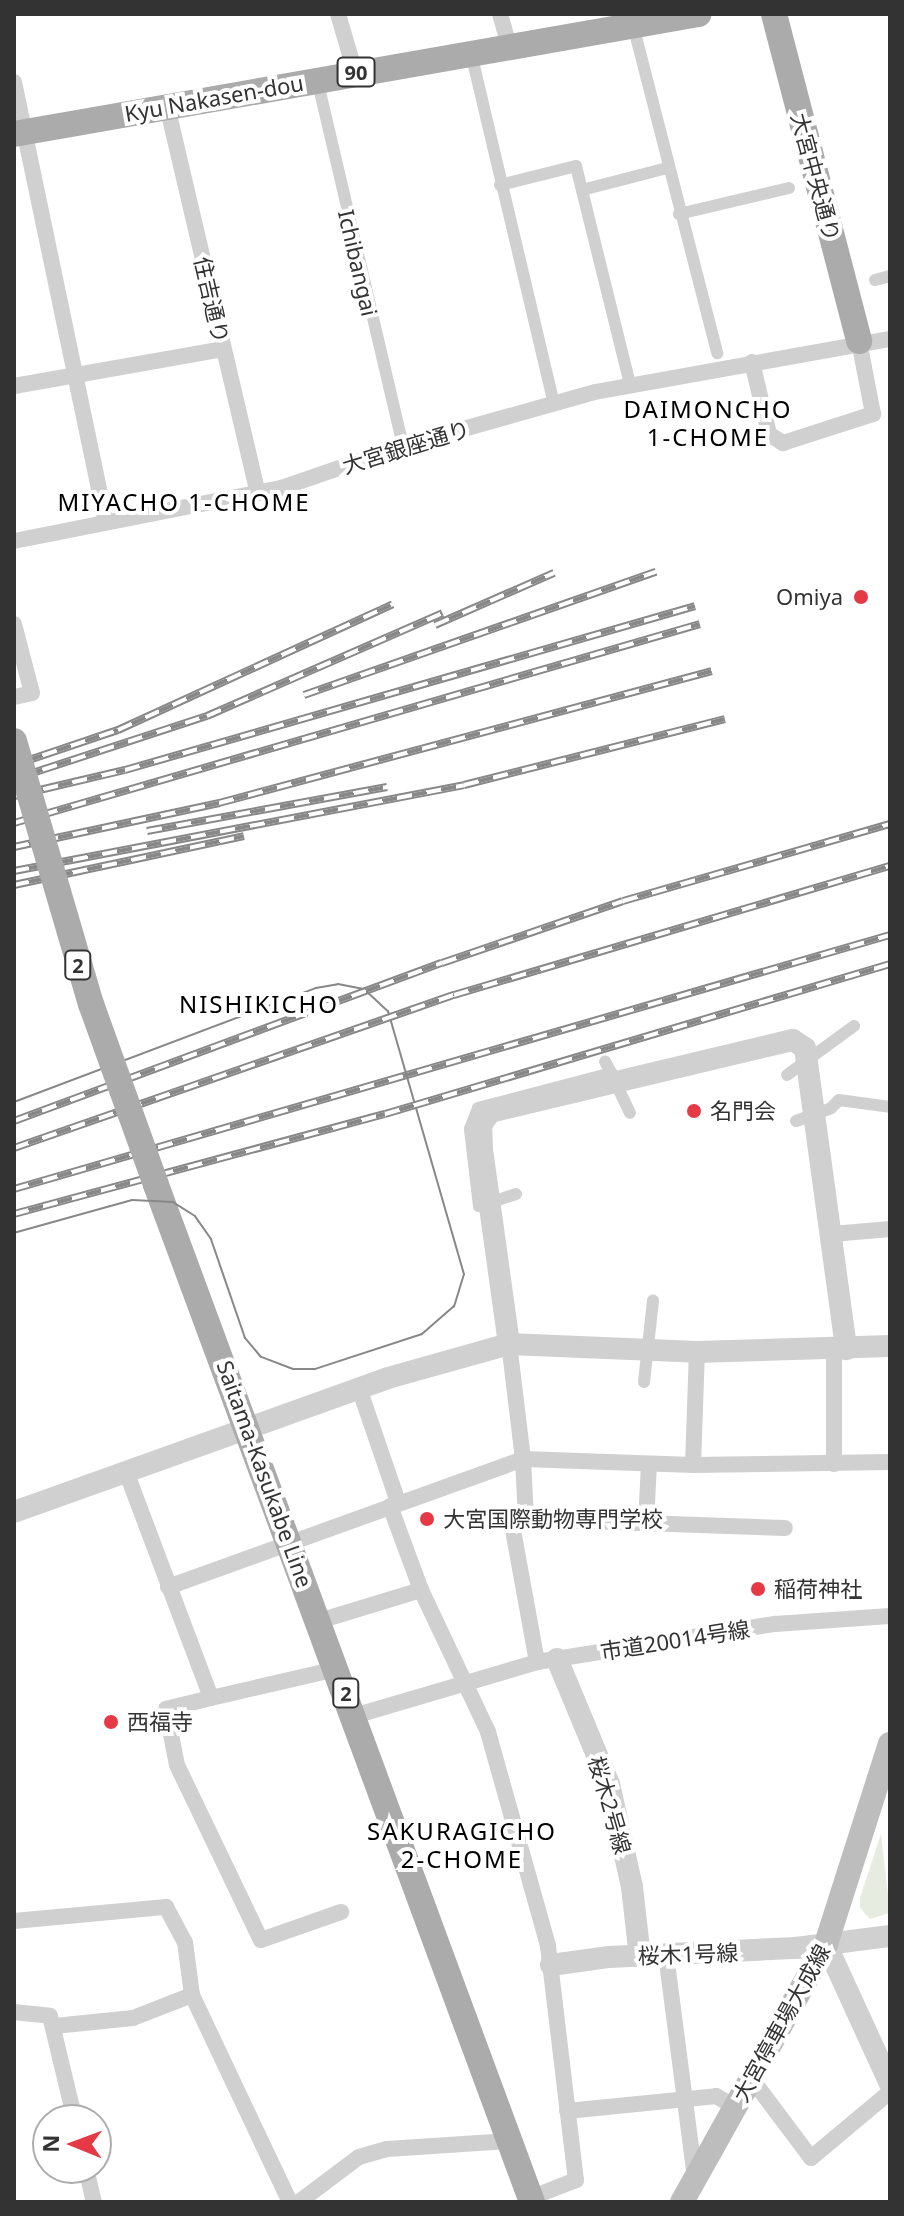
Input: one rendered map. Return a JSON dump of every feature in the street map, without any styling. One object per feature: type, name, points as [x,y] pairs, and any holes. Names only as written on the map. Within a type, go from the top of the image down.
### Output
[{"type":"main road","name":"Kyu Nakasen-dou","points":[[20,133],[699,14]]},
{"type":"main road","name":"大宮中央通り","points":[[774,14],[859,341]]},
{"type":"main road","name":"Saitama-Kasukabe Line","points":[[14,741],[82,976],[156,1185],[531,2200]]},
{"type":"main road","name":"大宮停車場大成線","points":[[682,2202],[826,1944],[890,1744]]},
{"type":"street","points":[[338,14],[355,72]]},
{"type":"street","points":[[500,14],[509,46]]},
{"type":"street","points":[[633,25],[667,168],[717,353]]},
{"type":"street","points":[[471,53],[554,403]]},
{"type":"street","name":"Ichibangai","points":[[317,79],[403,446]]},
{"type":"street","points":[[14,82],[20,133],[76,375],[106,522]]},
{"type":"street","name":"住吉通り","points":[[167,106],[258,493]]},
{"type":"street","points":[[500,185],[576,166],[630,384]]},
{"type":"street","points":[[582,190],[667,168]]},
{"type":"street","points":[[679,214],[789,188]]},
{"type":"street","points":[[875,280],[890,276]]},
{"type":"street","name":"大宮銀座通り","points":[[14,541],[258,493],[403,446],[630,384],[859,341],[890,339]]},
{"type":"street","points":[[752,362],[769,434],[783,443],[873,414],[859,341]]},
{"type":"street","points":[[14,386],[223,349]]},
{"type":"street","points":[[14,624],[32,693],[14,697]]},
{"type":"street","points":[[787,1075],[854,1026]]},
{"type":"street","points":[[526,1519],[523,1459],[481,1125],[490,1112],[782,1042],[801,1042],[832,1234],[840,1349],[834,1464]]},
{"type":"street","points":[[516,1194],[480,1210],[470,1129],[478,1108],[608,1067],[630,1113]]},
{"type":"street","points":[[796,1121],[831,1108],[839,1100],[890,1107]]},
{"type":"street","points":[[832,1234],[890,1229]]},
{"type":"street","points":[[644,1382],[653,1300]]},
{"type":"street","points":[[14,1512],[127,1474],[359,1388],[509,1344],[697,1352],[890,1346]]},
{"type":"street","points":[[693,1465],[697,1352]]},
{"type":"street","points":[[359,1388],[421,1590],[488,1732],[551,1965],[576,2180],[531,2200]]},
{"type":"street","points":[[168,1587],[523,1459],[693,1465],[890,1462]]},
{"type":"street","points":[[646,1523],[649,1464]]},
{"type":"street","points":[[127,1474],[211,1698]]},
{"type":"street","points":[[547,1660],[511,1519],[785,1528]]},
{"type":"street","points":[[319,1621],[421,1590]]},
{"type":"street","name":"市道20014号線","points":[[354,1716],[463,1681],[547,1660],[775,1624],[890,1616]]},
{"type":"street","name":"桜木2号線","points":[[547,1660],[609,1784],[632,1887],[640,1957]]},
{"type":"street","points":[[337,1669],[166,1709],[177,1765],[261,1940],[341,1912]]},
{"type":"street","points":[[14,1921],[166,1907],[185,1942],[192,1995],[290,2202]]},
{"type":"street","name":"桜木1号線","points":[[551,1965],[826,1944],[890,1936]]},
{"type":"street","points":[[826,1944],[890,2084]]},
{"type":"street","points":[[668,1970],[682,2098],[695,2178]]},
{"type":"street","points":[[54,2026],[133,2018],[192,1995]]},
{"type":"street","points":[[14,2012],[50,2016],[71,2104]]},
{"type":"street","points":[[751,2078],[811,2158],[890,2092]]},
{"type":"street","points":[[567,2111],[716,2096],[735,2107]]},
{"type":"street","points":[[299,2202],[359,2157],[387,2149],[509,2141]]},
{"type":"shaded area","points":[[881,1834],[890,1913],[870,1919],[860,1908],[860,1898]]},
{"type":"tram line","points":[[14,1102],[316,988],[338,984],[364,989],[388,1011],[464,1274],[454,1306],[422,1334],[315,1369],[293,1369],[261,1357],[245,1338],[211,1239],[195,1216],[173,1202],[132,1200],[14,1233]]},
{"type":"railway","points":[[304,695],[656,572]]},
{"type":"railway","points":[[435,625],[554,573]]},
{"type":"railway","points":[[14,765],[118,730],[393,604]]},
{"type":"railway","points":[[14,796],[125,770],[695,606]]},
{"type":"railway","points":[[14,779],[207,716],[443,613]]},
{"type":"railway","points":[[14,823],[700,624]]},
{"type":"railway","points":[[14,847],[219,803],[712,671]]},
{"type":"railway","points":[[14,871],[464,785],[725,719]]},
{"type":"railway","points":[[147,831],[387,787]]},
{"type":"railway","points":[[14,1121],[442,963],[623,901],[890,824]]},
{"type":"railway","points":[[14,885],[244,836]]},
{"type":"railway","points":[[14,1148],[454,995],[890,866]]},
{"type":"railway","points":[[14,1189],[890,935]]},
{"type":"railway","points":[[14,1214],[385,1114],[890,964]]},
{"type":"place","name":"Omiya","points":[[861,597]]},
{"type":"place","name":"名門会","points":[[694,1111]]},
{"type":"place","name":"大宮国際動物専門学校","points":[[427,1519]]},
{"type":"place","name":"稲荷神社","points":[[758,1589]]},
{"type":"place","name":"西福寺","points":[[111,1722]]},
{"type":"district","name":"DAIMONCHO 1-CHOME","points":[[708,423]]},
{"type":"district","name":"MIYACHO 1-CHOME","points":[[184,502]]},
{"type":"district","name":"NISHIKICHO","points":[[259,1004]]},
{"type":"district","name":"SAKURAGICHO 2-CHOME","points":[[462,1845]]}]
